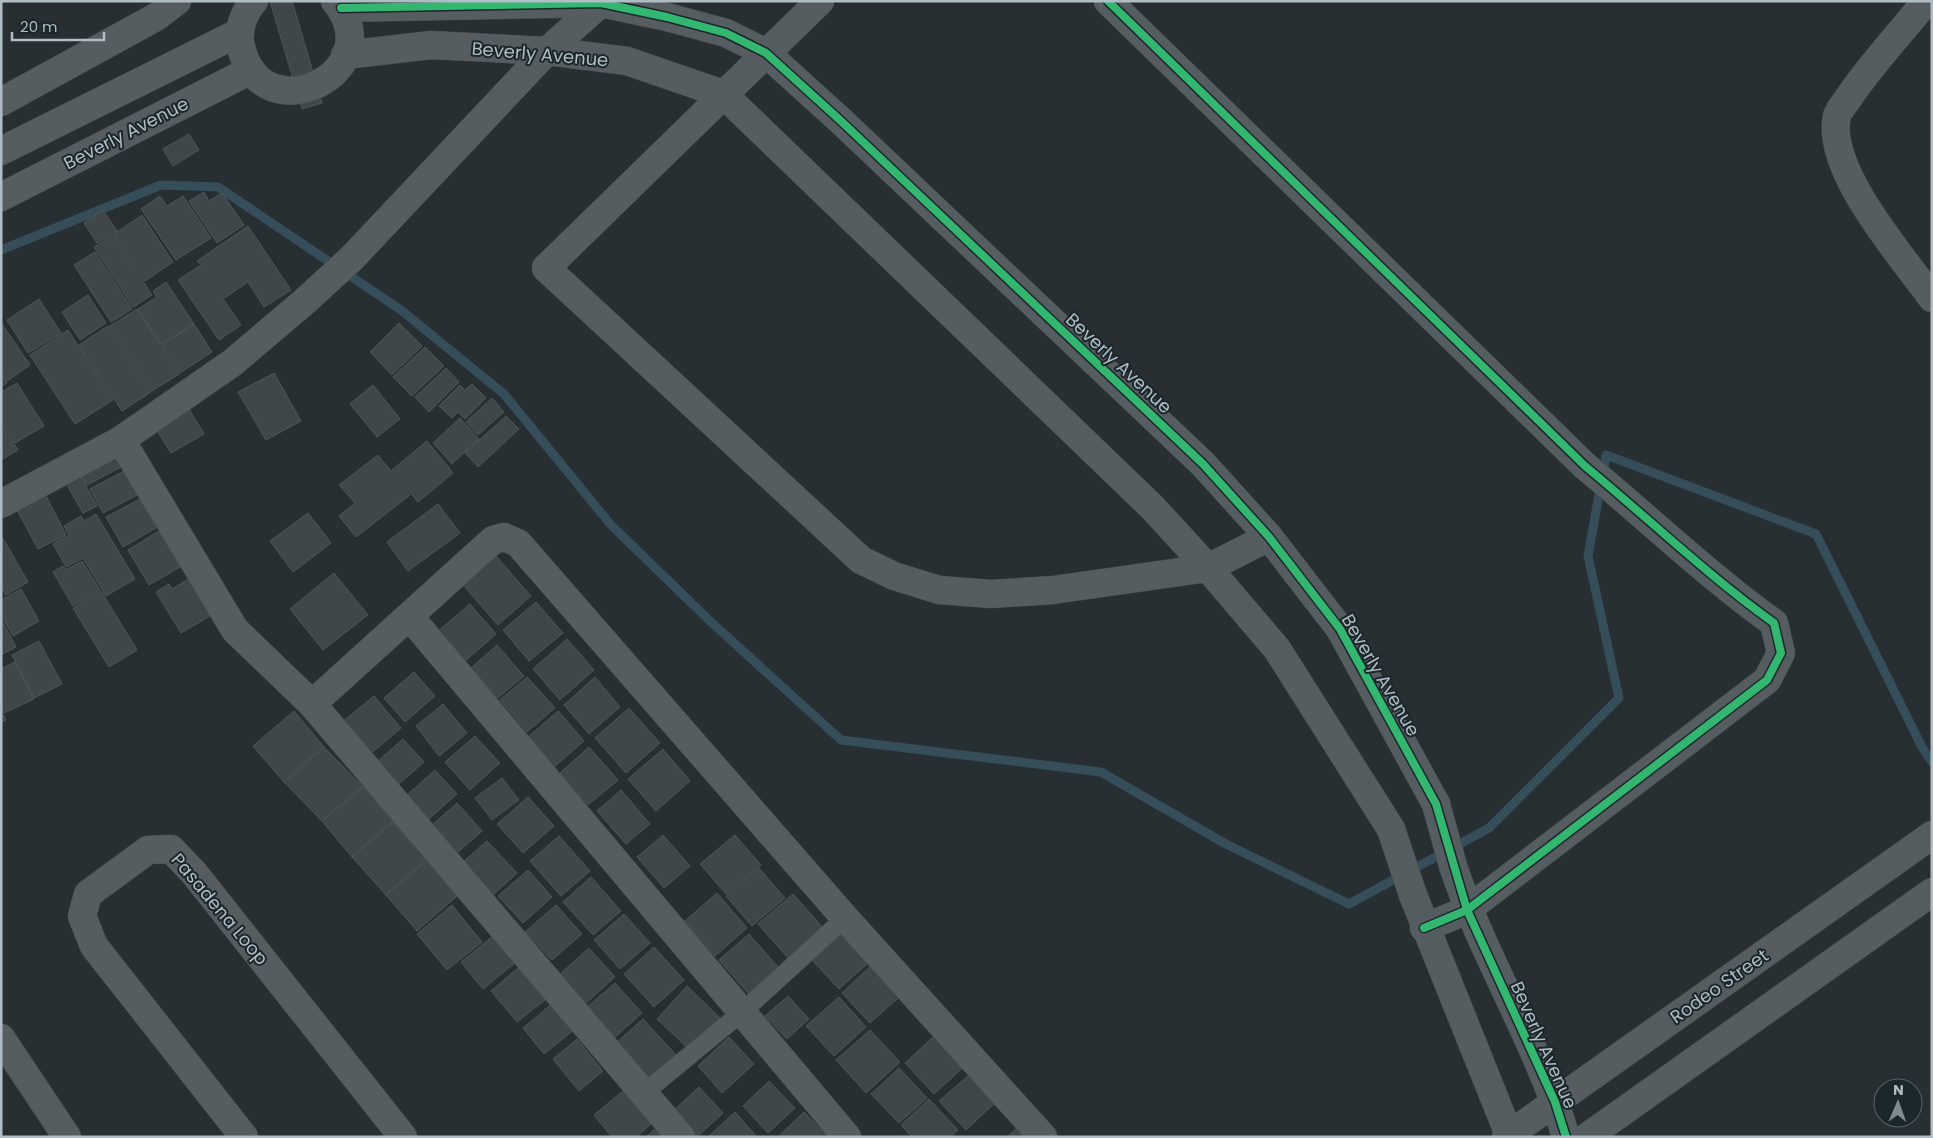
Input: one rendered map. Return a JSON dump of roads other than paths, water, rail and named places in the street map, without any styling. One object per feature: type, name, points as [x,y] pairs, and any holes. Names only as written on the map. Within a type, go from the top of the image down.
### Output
[{"type":"street","points":[[1,102],[156,16],[177,1]]},
{"type":"street","points":[[254,1],[243,18],[240,46],[252,70],[263,81],[277,88],[293,91],[309,89],[324,82],[336,72],[345,55],[349,42],[348,24],[338,5]]},
{"type":"street","points":[[820,1],[546,268],[861,560],[894,576],[939,590],[991,594],[1053,590],[1208,568],[1269,538]]},
{"type":"street","points":[[1108,1],[1584,466],[1645,515],[1737,597],[1774,623],[1781,653],[1767,680],[1468,910],[1424,928]]},
{"type":"street","points":[[1926,1],[1855,89],[1838,114],[1836,142],[1844,167],[1860,198],[1932,298]]},
{"type":"street","points":[[1,504],[121,440],[232,363],[304,302],[352,258],[547,50],[602,2]]},
{"type":"street","name":"Beverly Avenue","points":[[338,5],[602,2],[667,16],[726,33],[766,53],[841,121],[1203,464],[1269,538],[1340,629],[1436,804],[1453,866],[1468,910],[1555,1102],[1566,1137]]},
{"type":"street","points":[[1,151],[240,32]]},
{"type":"street","name":"Beverly Avenue","points":[[345,55],[431,46],[547,50],[627,62],[723,94],[1152,507],[1208,568],[1277,649],[1391,829],[1424,928],[1508,1136]]},
{"type":"street","name":"Beverly Avenue","points":[[1,197],[252,70]]},
{"type":"street","points":[[121,440],[235,630],[312,704],[681,1137]]},
{"type":"street","points":[[312,704],[410,617],[492,540],[504,537],[518,543],[845,918],[1043,1137]]},
{"type":"street","points":[[410,617],[847,1137]]},
{"type":"street","name":"Rodeo Street","points":[[1508,1136],[1932,835]]},
{"type":"street","name":"Pasadena Loop","points":[[244,1137],[94,946],[82,916],[88,894],[148,850],[171,849],[194,873],[404,1137]]},
{"type":"street","points":[[1587,1137],[1932,892]]},
{"type":"street","points":[[1,1038],[67,1137]]},
{"type":"lane","points":[[644,1094],[742,1013],[845,918]]},
{"type":"waterway","points":[[1,250],[161,185],[218,187],[401,310],[504,394],[611,525],[711,622],[841,740],[1101,772],[1224,843],[1349,904],[1489,828],[1619,698],[1588,556],[1606,455],[1816,534],[1922,747],[1932,762]]}]
